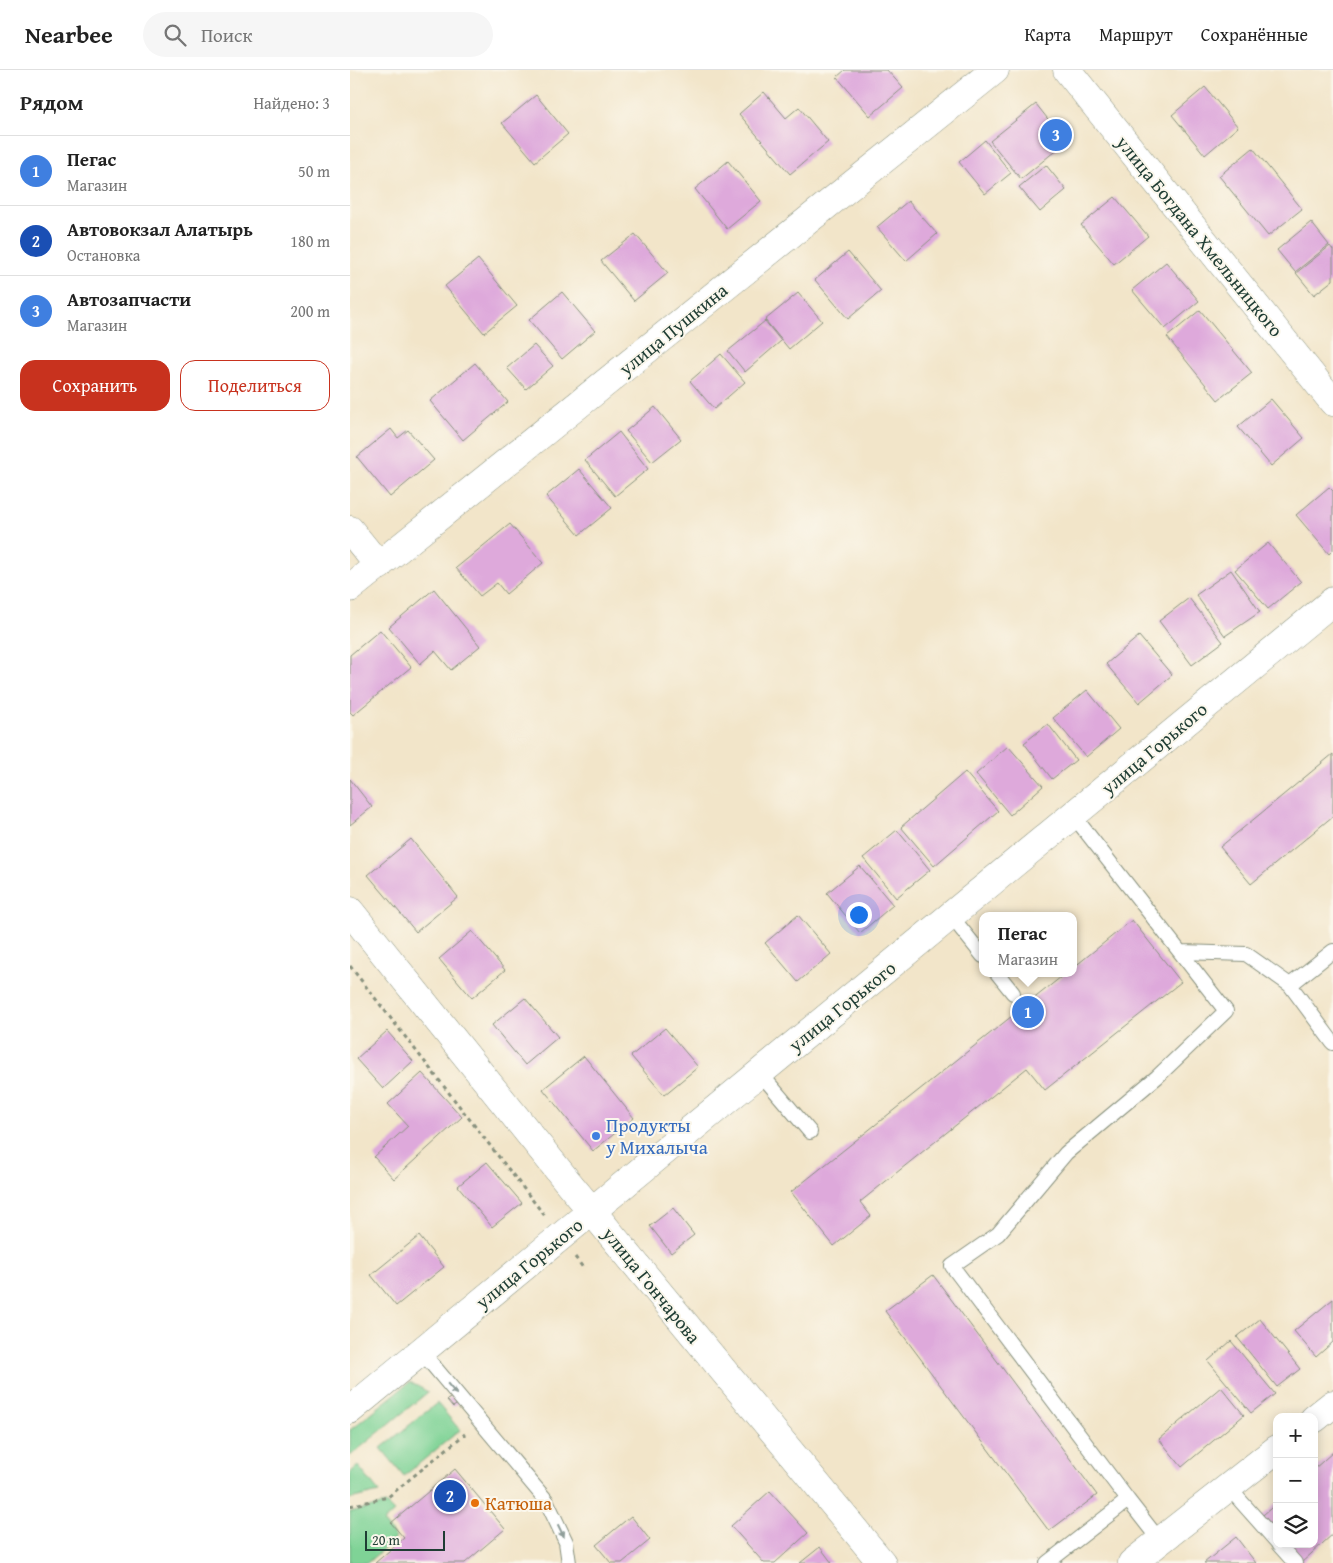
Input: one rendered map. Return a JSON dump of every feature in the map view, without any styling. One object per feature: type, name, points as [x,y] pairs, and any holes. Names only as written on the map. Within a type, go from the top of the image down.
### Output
[{"type":"street","name":"улица Пушкина","points":[[350,588],[995,70]]},
{"type":"street","name":"улица Богдана Хмельницкого","points":[[1067,70],[1333,402]]},
{"type":"street","points":[[350,530],[379,566]]},
{"type":"street","name":"улица Горького","points":[[350,1410],[1333,601]]},
{"type":"street","name":"улица Гончарова","points":[[350,911],[592,1211],[882,1563]]},
{"type":"street","points":[[1318,1416],[1333,1404]]},
{"type":"street","points":[[1132,1563],[1273,1452]]},
{"type":"lane","points":[[1073,815],[1226,1011],[1157,1077],[1066,1153],[998,1234],[952,1266],[1160,1541]]},
{"type":"lane","points":[[951,916],[979,951]]},
{"type":"lane","points":[[1290,985],[1333,951]]},
{"type":"lane","points":[[1181,952],[1246,954],[1290,985],[1333,1043]]},
{"type":"lane","points":[[1000,977],[1013,993]]},
{"type":"lane","points":[[760,1073],[810,1132]]},
{"type":"lane","points":[[421,1351],[546,1500],[566,1542],[568,1563]]},
{"type":"lane","points":[[1229,1488],[1273,1537]]},
{"type":"lane","points":[[1047,1563],[1128,1500]]},
{"type":"lane","points":[[1282,1548],[1295,1563]]},
{"type":"path","points":[[350,966],[538,1205],[584,1269]]},
{"type":"path","points":[[350,1506],[388,1498],[480,1422]]},
{"type":"green space","points":[[410,1382],[428,1392],[350,1456],[350,1430]]},
{"type":"green space","points":[[437,1403],[460,1430],[404,1476],[381,1448]]},
{"type":"green space","points":[[358,1466],[379,1492],[350,1499],[350,1473]]},
{"type":"green space","points":[[386,1504],[394,1512],[383,1522],[396,1538],[367,1563],[350,1563],[350,1512]]},
{"type":"building","points":[[845,70],[887,70],[903,88],[870,116],[837,77]]},
{"type":"building","points":[[1205,87],[1238,127],[1205,155],[1172,115]]},
{"type":"building","points":[[764,92],[786,118],[799,107],[828,142],[790,174],[739,114]]},
{"type":"building","points":[[536,95],[568,134],[535,162],[502,123]]},
{"type":"building","points":[[1036,104],[1066,142],[1021,179],[990,141]]},
{"type":"building","points":[[985,140],[1011,173],[985,194],[959,162]]},
{"type":"building","points":[[1253,148],[1302,209],[1268,236],[1219,176]]},
{"type":"building","points":[[728,161],[761,201],[727,229],[695,189]]},
{"type":"building","points":[[1046,165],[1066,190],[1040,212],[1019,187]]},
{"type":"building","points":[[1115,197],[1148,236],[1114,264],[1081,225]]},
{"type":"building","points":[[908,201],[937,234],[906,261],[877,227]]},
{"type":"building","points":[[1311,222],[1329,245],[1295,272],[1277,250]]},
{"type":"building","points":[[635,234],[668,273],[634,301],[601,261]]},
{"type":"building","points":[[1330,246],[1333,250],[1333,280],[1314,295],[1296,273]]},
{"type":"building","points":[[848,252],[881,291],[848,319],[815,280]]},
{"type":"building","points":[[478,259],[517,306],[484,333],[445,286]]},
{"type":"building","points":[[1166,262],[1199,301],[1165,329],[1132,290]]},
{"type":"building","points":[[562,292],[595,331],[562,359],[529,320]]},
{"type":"building","points":[[798,293],[822,321],[789,349],[765,320]]},
{"type":"building","points":[[1200,310],[1252,373],[1218,400],[1167,337]]},
{"type":"building","points":[[765,321],[781,341],[745,372],[728,351]]},
{"type":"building","points":[[534,345],[553,366],[526,389],[507,368]]},
{"type":"building","points":[[721,354],[745,382],[714,409],[690,381]]},
{"type":"building","points":[[475,363],[508,402],[463,440],[430,401]]},
{"type":"building","points":[[1271,399],[1304,438],[1271,466],[1238,427]]},
{"type":"building","points":[[655,407],[681,439],[652,462],[626,431]]},
{"type":"building","points":[[391,429],[398,438],[408,430],[434,460],[390,497],[357,457]]},
{"type":"building","points":[[619,432],[648,469],[615,496],[585,460]]},
{"type":"building","points":[[579,469],[612,508],[579,535],[546,496]]},
{"type":"building","points":[[1329,487],[1333,491],[1333,550],[1329,554],[1296,515]]},
{"type":"building","points":[[510,524],[543,563],[506,594],[497,583],[480,596],[456,568]]},
{"type":"building","points":[[1268,543],[1301,582],[1268,609],[1235,570]]},
{"type":"building","points":[[1231,570],[1260,612],[1225,636],[1196,595]]},
{"type":"building","points":[[434,589],[480,646],[451,670],[435,651],[420,664],[389,627]]},
{"type":"building","points":[[1189,598],[1223,642],[1192,665],[1159,621]]},
{"type":"building","points":[[380,630],[411,667],[353,715],[350,712],[350,655]]},
{"type":"building","points":[[1139,636],[1172,675],[1139,703],[1106,664]]},
{"type":"building","points":[[1087,690],[1119,729],[1086,757],[1053,718]]},
{"type":"building","points":[[1048,724],[1076,760],[1052,779],[1024,743]]},
{"type":"building","points":[[1008,746],[1043,786],[1010,815],[976,774]]},
{"type":"building","points":[[1333,754],[1333,816],[1251,884],[1220,847]]},
{"type":"building","points":[[965,772],[998,811],[934,866],[901,827]]},
{"type":"building","points":[[350,779],[372,807],[350,825]]},
{"type":"building","points":[[897,830],[930,870],[896,898],[863,858]]},
{"type":"building","points":[[411,839],[458,897],[416,932],[368,875]]},
{"type":"building","points":[[860,866],[893,905],[860,933],[827,893]]},
{"type":"building","points":[[798,915],[831,954],[798,982],[765,943]]},
{"type":"building","points":[[1132,920],[1181,982],[1045,1090],[1027,1068],[860,1202],[871,1216],[834,1246],[791,1192],[1061,977],[1077,977],[1077,965]]},
{"type":"building","points":[[472,931],[505,970],[472,998],[439,959]]},
{"type":"building","points":[[525,998],[558,1037],[525,1065],[492,1025]]},
{"type":"building","points":[[665,1028],[698,1067],[664,1095],[631,1056]]},
{"type":"building","points":[[387,1031],[413,1061],[383,1089],[356,1059]]},
{"type":"building","points":[[584,1056],[634,1118],[593,1151],[543,1089]]},
{"type":"building","points":[[422,1073],[462,1117],[394,1179],[374,1157],[408,1126],[388,1104]]},
{"type":"building","points":[[487,1162],[522,1203],[492,1227],[458,1186]]},
{"type":"building","points":[[673,1208],[694,1235],[671,1253],[650,1226]]},
{"type":"building","points":[[419,1236],[444,1267],[396,1306],[371,1275]]},
{"type":"building","points":[[933,1275],[1097,1495],[1049,1531],[885,1311]]},
{"type":"building","points":[[1333,1299],[1333,1342],[1316,1357],[1294,1331]]},
{"type":"building","points":[[1260,1319],[1300,1369],[1277,1387],[1237,1337]]},
{"type":"building","points":[[1231,1341],[1275,1394],[1251,1413],[1208,1361]]},
{"type":"building","points":[[1221,1387],[1244,1415],[1182,1467],[1159,1439]]},
{"type":"building","points":[[453,1396],[459,1403],[453,1407],[447,1400]]},
{"type":"building","points":[[1333,1452],[1333,1534],[1318,1548],[1318,1503],[1318,1465]]},
{"type":"building","points":[[455,1469],[505,1529],[465,1563],[375,1563],[404,1538],[391,1523]]},
{"type":"building","points":[[770,1491],[808,1533],[775,1563],[764,1563],[731,1526]]},
{"type":"building","points":[[1273,1506],[1273,1538],[1257,1520]]},
{"type":"building","points":[[631,1516],[650,1540],[622,1563],[611,1563],[596,1545]]},
{"type":"building","points":[[1236,1537],[1256,1563],[1204,1563]]},
{"type":"building","points":[[820,1547],[832,1563],[800,1563]]},
{"type":"building","points":[[1283,1548],[1318,1548],[1301,1563]]},
{"type":"place","name":"Автозапчасти","points":[[1056,135]]},
{"type":"place","name":"Пегас","points":[[1028,1012]]},
{"type":"place","name":"Продукты у Михалыча","points":[[596,1136]]},
{"type":"place","name":"Автовокзал Алатырь","points":[[450,1496]]},
{"type":"place","name":"Катюша","points":[[475,1503]]}]
